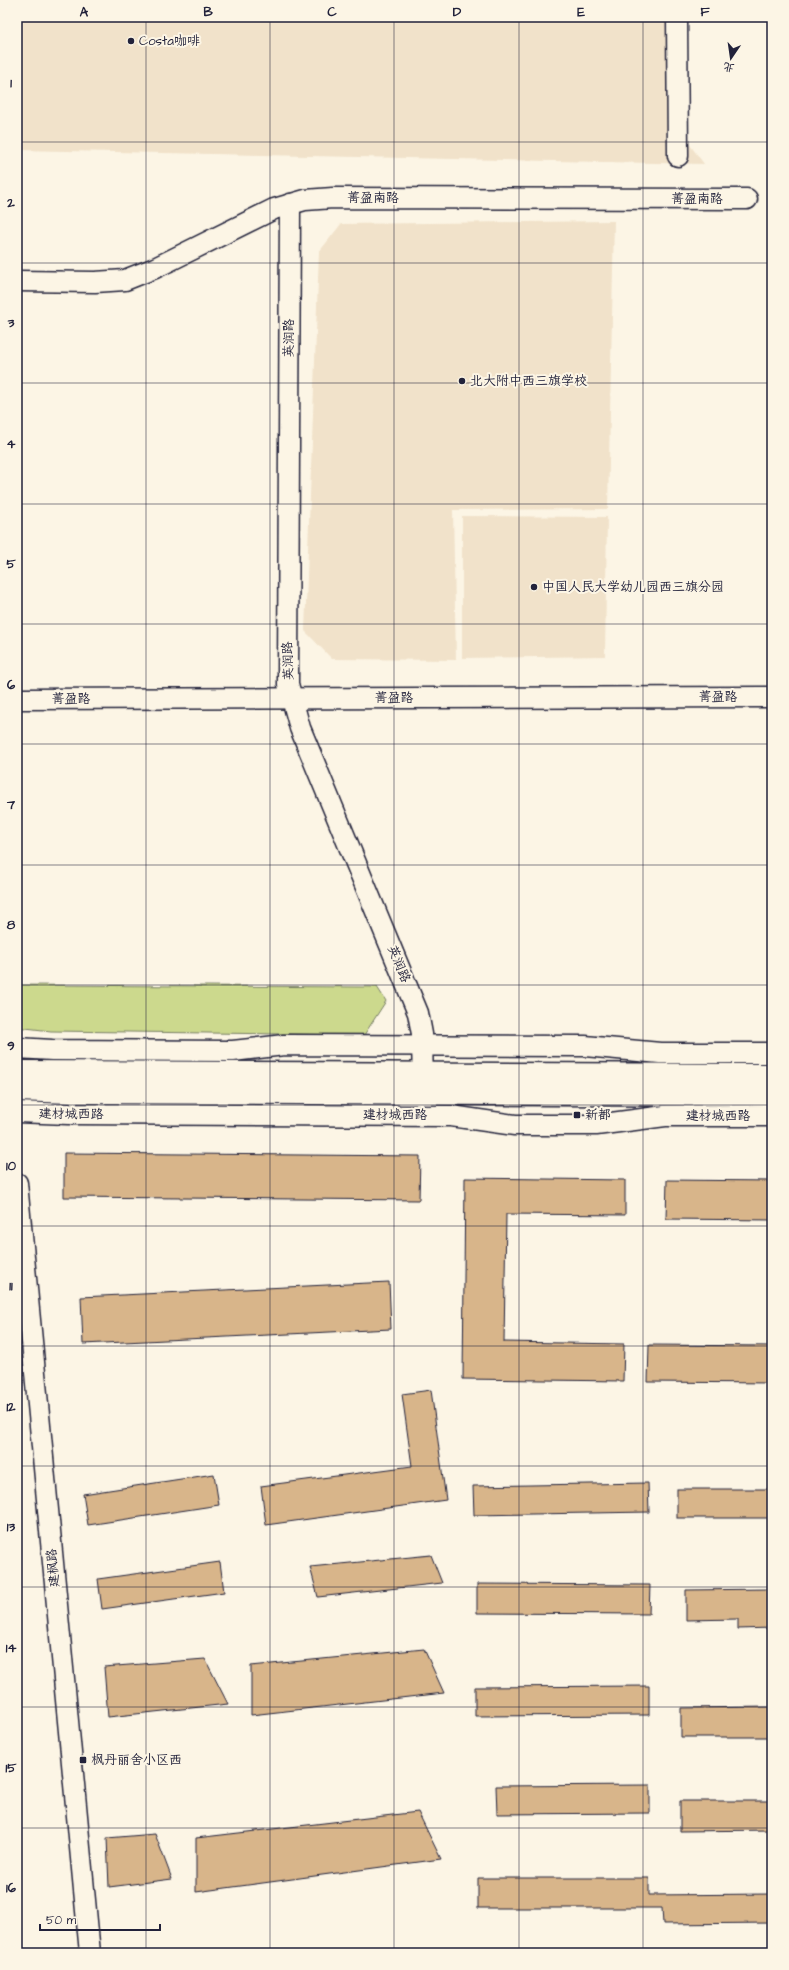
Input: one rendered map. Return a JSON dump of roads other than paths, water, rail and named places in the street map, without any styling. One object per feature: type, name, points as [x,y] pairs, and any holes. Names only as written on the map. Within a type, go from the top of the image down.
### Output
[{"type":"main road","name":"建材城西路","points":[[423,1084],[772,1075]]},
{"type":"main road","name":"建材城西路","points":[[17,1078],[423,1084],[772,1095]]},
{"type":"street","points":[[677,17],[678,156]]},
{"type":"street","name":"菁盈南路","points":[[17,281],[95,282],[125,280],[155,268],[274,209],[290,204],[321,198],[746,199]]},
{"type":"street","name":"英润路","points":[[290,204],[287,669],[291,698],[300,728],[415,1004],[421,1024],[423,1084]]},
{"type":"street","name":"菁盈路","points":[[17,699],[772,697]]},
{"type":"street","points":[[17,1048],[52,1050],[233,1051],[284,1045],[585,1046],[660,1052],[772,1053]]},
{"type":"street","name":"建材城西路","points":[[17,1112],[68,1114],[451,1116],[515,1125],[596,1124],[666,1116],[772,1116]]},
{"type":"street","name":"建枫路","points":[[17,1183],[90,1953]]},
{"type":"place","name":"Costa咖啡","points":[[131,41]]},
{"type":"place","name":"北大附中西三旗学校","points":[[462,381]]},
{"type":"place","name":"中国人民大学幼儿园西三旗分园","points":[[534,587]]},
{"type":"place","name":"新都","points":[[577,1115]]},
{"type":"place","name":"枫丹丽舍小区西","points":[[83,1760]]}]
